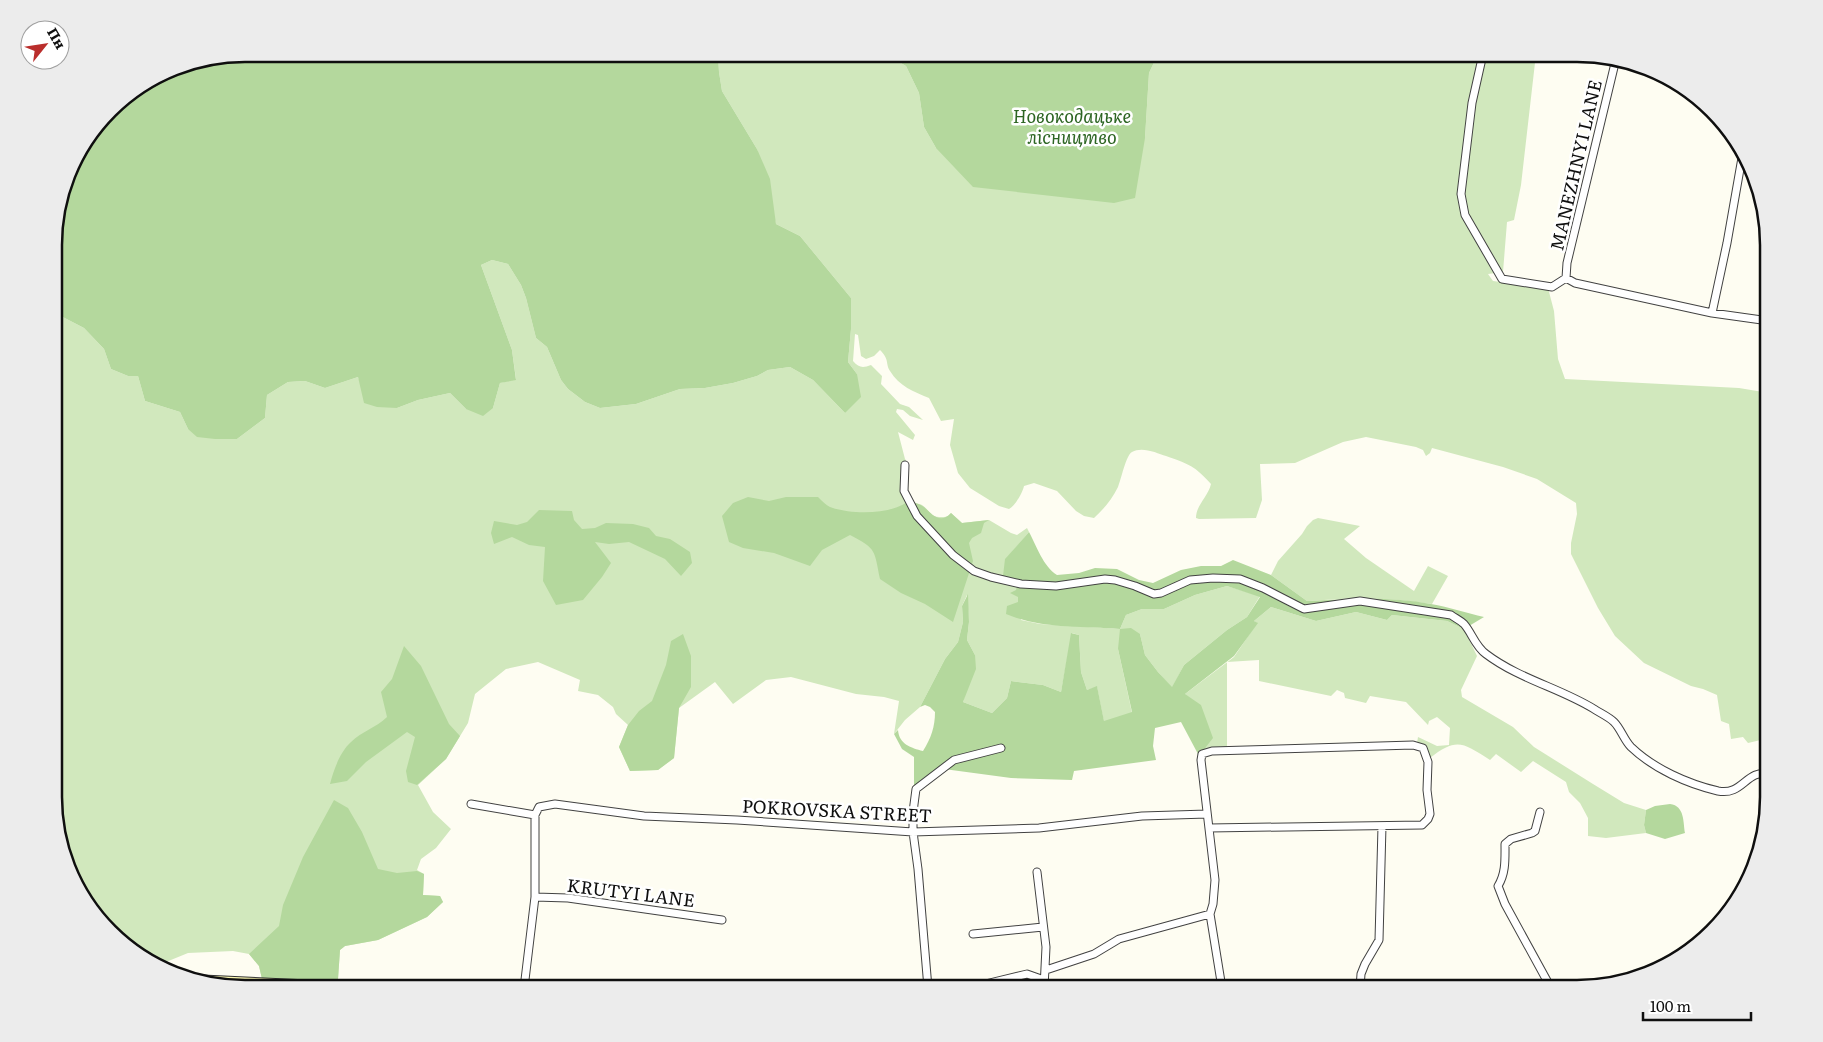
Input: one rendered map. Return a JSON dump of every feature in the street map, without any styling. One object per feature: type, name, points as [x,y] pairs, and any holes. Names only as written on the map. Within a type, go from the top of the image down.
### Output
[{"type":"street","points":[[1481,62],[1472,103],[1460,194],[1465,216],[1502,279],[1552,287],[1566,278],[1575,283],[1712,313],[1760,320]]},
{"type":"street","name":"MANEZHNYI LANE","points":[[1566,278],[1567,263],[1614,66]]},
{"type":"street","points":[[1712,313],[1741,163]]},
{"type":"street","points":[[905,465],[904,491],[917,516],[953,555],[974,570],[991,577],[1021,584],[1056,586],[1105,579],[1115,580],[1154,594],[1195,579],[1240,579],[1263,588],[1304,609],[1360,601],[1451,615],[1462,622],[1478,647],[1486,654],[1522,675],[1592,708],[1614,721],[1629,745],[1643,758],[1680,778],[1705,787],[1731,792],[1742,787],[1755,774],[1760,773]]},
{"type":"street","points":[[1209,828],[1422,825],[1430,814],[1427,790],[1428,762],[1423,748],[1413,745],[1212,751],[1202,754],[1207,814],[1215,880],[1213,904],[1210,914],[1221,980]]},
{"type":"street","points":[[927,980],[913,832],[916,789],[954,760],[1001,748]]},
{"type":"street","points":[[471,804],[535,815],[535,897],[525,980]]},
{"type":"street","name":"POKROVSKA STREET","points":[[535,815],[539,807],[554,804],[644,816],[737,820],[913,832],[1039,828],[1133,817],[1207,814]]},
{"type":"street","points":[[1540,812],[1535,830],[1532,833],[1511,839],[1505,844],[1504,872],[1498,886],[1505,904],[1546,980]]},
{"type":"street","points":[[1361,980],[1365,964],[1379,940],[1382,826]]},
{"type":"street","points":[[1002,980],[1027,974],[1044,980],[1046,947],[1037,872]]},
{"type":"street","name":"KRUTYI LANE","points":[[535,897],[568,898],[722,920]]},
{"type":"street","points":[[1046,970],[1094,954],[1119,939],[1210,914]]},
{"type":"street","points":[[972,934],[1043,927]]},
{"type":"green space","points":[[246,62],[718,62],[722,91],[757,149],[770,179],[776,224],[800,236],[851,298],[848,362],[857,374],[861,397],[845,413],[813,380],[790,367],[768,370],[757,376],[733,383],[705,388],[680,389],[636,404],[600,408],[585,402],[568,389],[561,380],[547,347],[536,338],[521,285],[508,264],[492,260],[481,265],[512,350],[516,380],[500,383],[493,408],[483,416],[466,409],[450,393],[418,400],[397,408],[377,407],[364,403],[358,377],[325,388],[305,381],[288,382],[267,395],[265,418],[237,439],[197,437],[188,429],[180,412],[145,401],[138,376],[128,376],[111,369],[104,349],[84,328],[62,317],[64,222],[76,176],[93,144],[116,116],[144,93],[176,76],[210,66]]},
{"type":"green space","points":[[718,62],[899,62],[906,66],[919,93],[924,127],[936,148],[1145,138],[1149,73],[1154,62],[1535,62],[1521,185],[1514,220],[1507,222],[1503,272],[1488,274],[1493,281],[1548,288],[1554,311],[1558,359],[1565,379],[1739,388],[1760,392],[1760,740],[1748,743],[1743,737],[1731,739],[1729,724],[1721,721],[1717,695],[1691,686],[1644,663],[1615,636],[1598,608],[1571,554],[1571,543],[1577,514],[1576,503],[1537,479],[1503,467],[1432,448],[1426,456],[1423,450],[1416,447],[1366,437],[1343,442],[1295,463],[1260,464],[1262,500],[1256,518],[1199,519],[1196,518],[1198,509],[1211,484],[1196,469],[1186,464],[1154,452],[1136,450],[1130,454],[1116,491],[1108,504],[1094,518],[1084,516],[1076,511],[1057,491],[1034,483],[1024,486],[1018,499],[1009,509],[999,506],[970,488],[958,473],[950,445],[954,419],[941,421],[929,398],[902,385],[890,371],[885,356],[880,350],[874,356],[866,359],[861,356],[858,335],[855,334],[853,361],[861,367],[871,365],[882,376],[881,384],[900,404],[909,407],[923,420],[897,409],[896,412],[915,435],[913,440],[898,432],[905,459],[909,464],[906,472],[905,488],[911,501],[922,505],[932,515],[937,517],[946,517],[951,513],[962,523],[989,520],[1017,535],[1027,528],[1029,532],[1005,560],[1017,581],[1016,590],[1019,597],[1021,620],[1040,624],[1120,629],[1126,615],[1142,609],[1164,609],[1195,595],[1227,586],[1260,596],[1247,617],[1227,630],[1184,665],[1172,688],[1145,655],[1140,634],[1118,649],[1132,713],[1104,722],[1097,687],[1087,690],[1081,672],[1079,635],[1072,633],[1061,692],[1043,685],[1011,681],[1007,698],[992,713],[963,702],[975,655],[967,640],[969,622],[967,595],[962,606],[963,622],[958,642],[945,659],[920,707],[905,720],[894,734],[899,701],[884,697],[856,694],[791,677],[766,680],[733,704],[715,682],[679,708],[674,758],[658,770],[630,771],[619,747],[628,725],[616,714],[613,707],[598,695],[578,691],[580,680],[538,662],[506,669],[475,694],[468,723],[446,759],[418,785],[433,812],[451,829],[436,848],[421,859],[417,870],[424,874],[423,895],[440,896],[443,902],[427,917],[378,940],[345,946],[340,950],[338,979],[262,979],[259,966],[249,954],[233,951],[188,953],[167,962],[144,949],[116,926],[93,898],[76,866],[64,820],[62,796],[62,317],[84,328],[104,349],[111,369],[128,376],[138,376],[145,401],[180,412],[188,429],[237,439],[265,418],[267,395],[288,382],[305,381],[325,388],[358,377],[362,388],[397,408],[418,400],[450,393],[466,409],[493,408],[500,383],[516,379],[512,350],[481,265],[492,260],[508,264],[521,285],[526,298],[536,338],[547,347],[561,380],[568,389],[585,402],[600,408],[636,404],[680,389],[705,388],[733,383],[757,376],[768,370],[790,367],[813,380],[845,413],[857,374],[848,362],[851,298],[800,236],[776,224],[757,149],[722,91]]},
{"type":"green space","name":"Новокодацьке лісництво","points":[[899,62],[1154,62],[1149,73],[1145,138],[1135,198],[1114,203],[973,187],[936,148],[924,127],[919,93],[906,66]]},
{"type":"green space","points":[[748,497],[769,501],[786,497],[818,497],[830,507],[860,512],[893,509],[910,500],[922,506],[936,517],[943,518],[951,513],[962,523],[989,520],[984,523],[981,533],[972,538],[969,543],[973,561],[953,622],[880,579],[873,551],[870,547],[850,535],[822,550],[810,566],[774,553],[743,548],[729,542],[722,516],[733,503]]},
{"type":"green space","points":[[539,510],[572,511],[574,520],[582,529],[595,528],[606,523],[633,524],[649,528],[656,536],[670,539],[690,552],[692,563],[681,576],[665,559],[629,542],[609,544],[595,542],[611,563],[583,600],[556,605],[543,581],[545,547],[529,545],[512,537],[494,544],[491,533],[494,521],[517,525],[527,522]]},
{"type":"green space","points":[[1318,518],[1360,526],[1344,539],[1366,558],[1414,591],[1428,566],[1448,576],[1432,604],[1358,598],[1307,601],[1271,575],[1278,561],[1307,526]]},
{"type":"green space","points":[[1029,532],[1044,561],[1057,575],[1079,573],[1095,568],[1117,569],[1139,580],[1153,583],[1181,570],[1201,566],[1221,566],[1233,560],[1271,575],[1307,601],[1369,599],[1416,601],[1484,617],[1464,629],[1447,621],[1392,615],[1387,620],[1356,612],[1316,621],[1271,607],[1254,621],[1258,623],[1234,656],[1185,694],[1201,705],[1213,738],[1202,752],[1198,754],[1181,722],[1155,728],[1153,746],[1156,760],[1074,771],[1072,780],[1011,778],[944,769],[914,789],[914,757],[902,749],[894,734],[898,730],[903,742],[914,748],[923,751],[926,746],[933,728],[935,712],[925,705],[920,707],[945,659],[958,642],[963,622],[962,606],[968,594],[969,622],[967,640],[975,655],[976,669],[963,702],[992,713],[1007,698],[1011,681],[1043,685],[1061,692],[1071,633],[1079,635],[1081,672],[1087,690],[1097,686],[1104,721],[1132,712],[1118,649],[1120,629],[1047,625],[1006,614],[1007,606],[1018,602],[1018,597],[1010,593],[1016,590],[1017,581],[1003,576],[1005,559]],"holes":[[[1227,586],[1260,597],[1247,617],[1227,630],[1184,665],[1172,687],[1145,655],[1140,634],[1131,628],[1120,629],[1126,615],[1142,609],[1164,609],[1195,595]]]},
{"type":"green space","points":[[1271,607],[1316,621],[1356,612],[1387,620],[1392,615],[1447,621],[1464,629],[1477,656],[1461,690],[1462,697],[1513,727],[1534,747],[1593,784],[1624,803],[1646,810],[1644,825],[1646,833],[1606,838],[1588,836],[1588,818],[1580,803],[1569,792],[1566,782],[1533,761],[1521,772],[1496,754],[1490,760],[1466,746],[1460,745],[1447,747],[1430,758],[1428,750],[1417,743],[1418,737],[1437,746],[1449,745],[1450,728],[1437,717],[1429,721],[1428,725],[1406,702],[1370,696],[1366,703],[1345,698],[1344,693],[1337,690],[1331,696],[1259,681],[1259,660],[1227,662],[1234,657],[1257,623],[1254,621]]},
{"type":"green space","points":[[683,634],[691,656],[691,687],[679,708],[674,758],[658,770],[630,771],[619,747],[628,725],[639,711],[652,701],[666,665],[671,641]]},
{"type":"green space","points":[[404,646],[421,666],[449,724],[460,736],[446,759],[417,785],[408,782],[406,771],[415,737],[407,732],[366,762],[347,781],[330,784],[338,761],[347,746],[355,738],[387,717],[381,692],[392,679]]},
{"type":"green space","points":[[1227,662],[1227,749],[1202,752],[1185,694]]},
{"type":"green space","points":[[334,800],[348,808],[362,832],[378,869],[397,873],[417,871],[424,874],[423,895],[440,896],[443,902],[427,917],[378,940],[345,946],[340,950],[338,979],[262,979],[259,966],[249,954],[279,926],[283,905],[303,857]]},
{"type":"green space","points":[[1675,805],[1681,811],[1685,833],[1665,839],[1646,833],[1644,825],[1646,810],[1655,806]]}]
